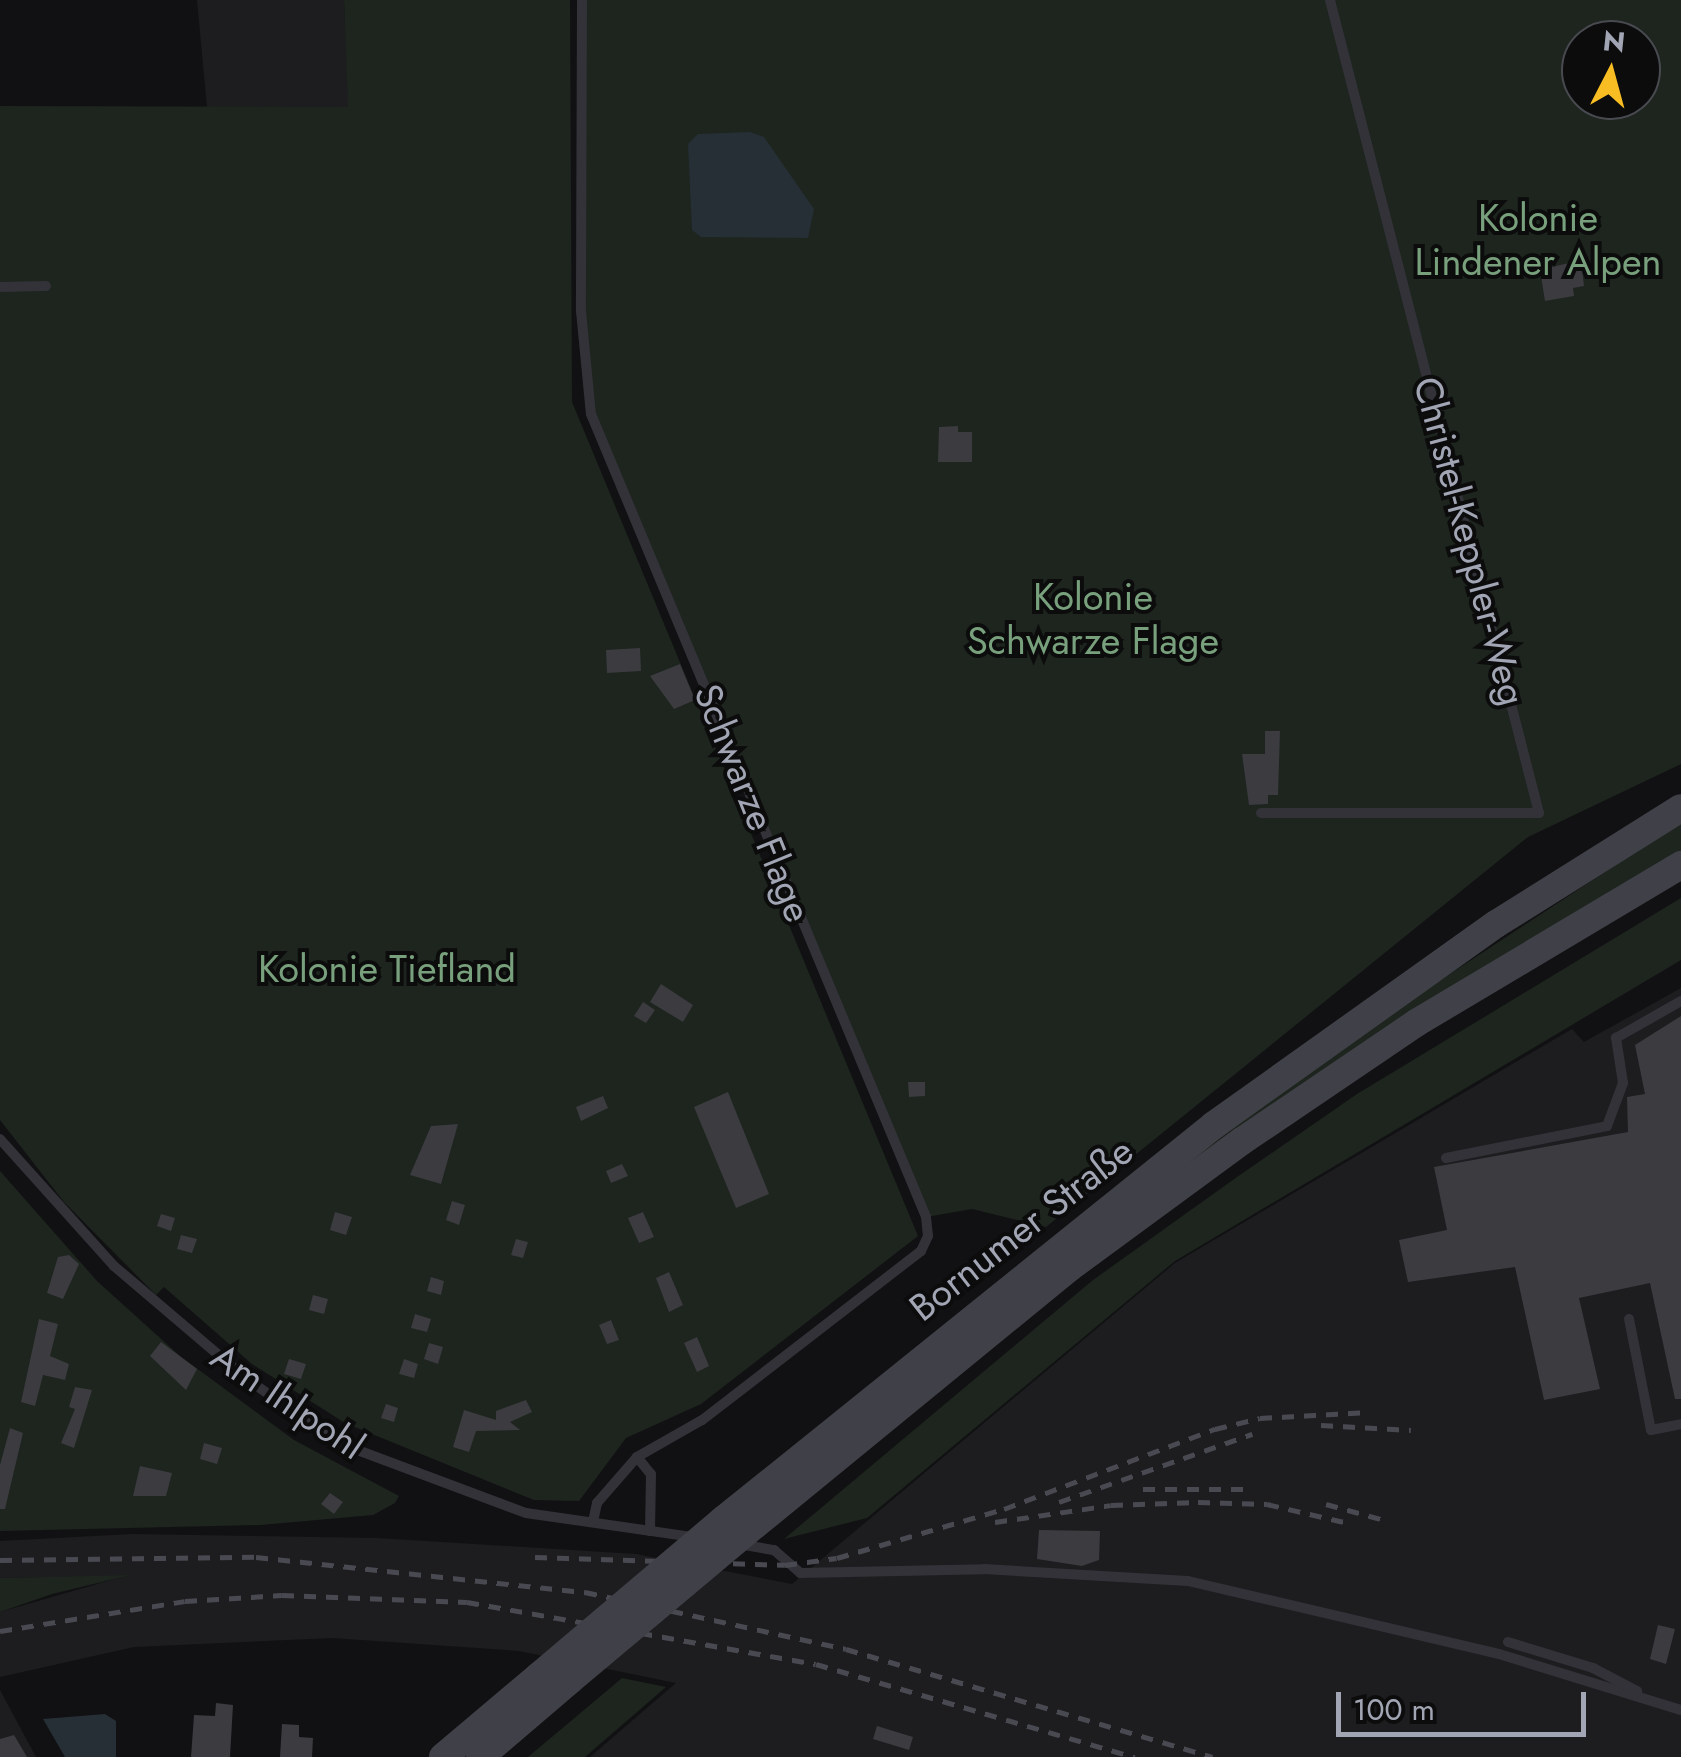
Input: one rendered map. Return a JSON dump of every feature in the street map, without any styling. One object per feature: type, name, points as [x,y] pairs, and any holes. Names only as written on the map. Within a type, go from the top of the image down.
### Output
[{"type":"main road","name":"Bornumer Straße","points":[[480,1757],[1056,1263],[1078,1229],[1401,989],[1681,808]]},
{"type":"main road","name":"Bornumer Straße","points":[[443,1757],[724,1520],[1056,1263],[1108,1239],[1416,1023],[1681,865]]},
{"type":"lane","name":"Schwarze Flage","points":[[582,0],[580,311],[591,414],[926,1217],[928,1236],[920,1251],[702,1420],[637,1457],[597,1503],[593,1522]]},
{"type":"lane","name":"Christel-Keppler-Weg","points":[[1261,812],[1539,813],[1330,0]]},
{"type":"lane","points":[[0,287],[46,286]]},
{"type":"lane","points":[[1446,1158],[1606,1126],[1624,1083],[1616,1038],[1681,1000]]},
{"type":"lane","name":"Am Ihlpohl","points":[[0,1139],[114,1266],[247,1379],[336,1442],[499,1505],[774,1550],[800,1573],[984,1569],[1188,1581],[1500,1654],[1664,1705]]},
{"type":"lane","points":[[1629,1319],[1651,1430],[1681,1424]]},
{"type":"lane","points":[[637,1457],[651,1474],[650,1531]]},
{"type":"lane","points":[[1508,1642],[1593,1668],[1681,1710]]},
{"type":"shaded area","points":[[197,0],[344,0],[349,107],[207,107]]},
{"type":"shaded area","points":[[750,132],[764,137],[814,209],[808,238],[701,237],[692,230],[688,144],[698,134]]},
{"type":"shaded area","points":[[1681,988],[1681,1757],[590,1757],[676,1683],[519,1651],[332,1638],[134,1647],[0,1677],[0,1612],[125,1576],[0,1578],[0,1541],[132,1534],[377,1538],[636,1554],[792,1584],[1175,1263],[1572,1029],[1584,1042]]},
{"type":"shaded area","points":[[0,1690],[36,1757],[0,1757]]},
{"type":"shaded area","points":[[105,1714],[116,1721],[116,1757],[65,1757],[43,1719]]},
{"type":"green space","name":"Kolonie Tiefland","points":[[344,0],[570,0],[572,402],[918,1236],[701,1404],[626,1438],[579,1501],[534,1500],[345,1423],[252,1364],[164,1287],[156,1295],[64,1202],[0,1120],[0,106],[348,107]]},
{"type":"green space","name":"Kolonie Schwarze Flage","points":[[586,0],[1681,0],[1681,764],[1528,837],[1046,1227],[972,1209],[926,1217],[586,392]]},
{"type":"green space","points":[[1681,822],[1681,854],[1444,992],[1098,1231],[1307,1068]]},
{"type":"green space","points":[[1681,898],[1681,960],[1175,1261],[867,1518],[784,1539],[1093,1280],[1237,1177],[1357,1094]]},
{"type":"green space","points":[[0,1171],[97,1281],[180,1356],[294,1440],[399,1496],[395,1503],[373,1515],[261,1525],[0,1531]]},
{"type":"green space","points":[[131,1575],[52,1594],[0,1612],[0,1578]]},
{"type":"green space","points":[[622,1678],[666,1687],[585,1757],[528,1757]]},
{"type":"building","points":[[1581,260],[1584,286],[1573,288],[1574,296],[1545,301],[1540,270]]},
{"type":"building","points":[[958,426],[958,432],[972,432],[972,462],[938,462],[939,427]]},
{"type":"building","points":[[640,648],[641,671],[607,673],[606,650]]},
{"type":"building","points":[[680,664],[695,700],[674,709],[650,676]]},
{"type":"building","points":[[1265,731],[1280,731],[1278,795],[1268,795],[1268,804],[1249,805],[1242,754],[1265,754]]},
{"type":"building","points":[[661,984],[693,1005],[683,1022],[650,1002]]},
{"type":"building","points":[[643,1002],[655,1010],[646,1023],[634,1016]]},
{"type":"building","points":[[1681,1016],[1681,1399],[1675,1399],[1650,1283],[1579,1298],[1600,1389],[1544,1400],[1515,1267],[1408,1282],[1399,1240],[1447,1230],[1434,1167],[1628,1132],[1627,1097],[1645,1094],[1635,1045]]},
{"type":"building","points":[[908,1082],[925,1082],[925,1096],[909,1097]]},
{"type":"building","points":[[728,1092],[769,1194],[736,1208],[694,1107]]},
{"type":"building","points":[[603,1096],[608,1108],[581,1121],[576,1107]]},
{"type":"building","points":[[458,1124],[441,1184],[410,1175],[431,1126]]},
{"type":"building","points":[[622,1164],[628,1176],[611,1183],[606,1171]]},
{"type":"building","points":[[452,1201],[465,1205],[459,1225],[446,1220]]},
{"type":"building","points":[[335,1212],[352,1217],[346,1235],[330,1230]]},
{"type":"building","points":[[643,1212],[654,1237],[639,1243],[628,1218]]},
{"type":"building","points":[[161,1214],[175,1218],[171,1231],[157,1226]]},
{"type":"building","points":[[181,1235],[197,1239],[192,1253],[177,1249]]},
{"type":"building","points":[[516,1239],[528,1242],[523,1258],[511,1255]]},
{"type":"building","points":[[69,1255],[79,1264],[63,1299],[47,1293],[58,1257]]},
{"type":"building","points":[[669,1272],[683,1305],[669,1312],[656,1278]]},
{"type":"building","points":[[431,1277],[444,1281],[441,1295],[427,1291]]},
{"type":"building","points":[[313,1295],[328,1299],[324,1314],[309,1310]]},
{"type":"building","points":[[415,1314],[431,1319],[427,1332],[411,1328]]},
{"type":"building","points":[[39,1319],[58,1324],[50,1356],[69,1364],[65,1380],[43,1375],[35,1406],[21,1402]]},
{"type":"building","points":[[611,1320],[619,1340],[607,1344],[599,1325]]},
{"type":"building","points":[[697,1337],[709,1366],[697,1372],[684,1343]]},
{"type":"building","points":[[161,1342],[197,1369],[186,1390],[150,1356]]},
{"type":"building","points":[[429,1343],[443,1347],[438,1364],[424,1359]]},
{"type":"building","points":[[289,1359],[306,1364],[301,1379],[284,1374]]},
{"type":"building","points":[[404,1359],[418,1364],[414,1378],[399,1374]]},
{"type":"building","points":[[75,1387],[92,1390],[74,1448],[61,1443],[75,1409],[69,1407]]},
{"type":"building","points":[[526,1400],[532,1412],[510,1422],[520,1430],[476,1431],[469,1452],[453,1447],[464,1410],[496,1420],[496,1411]]},
{"type":"building","points":[[386,1404],[398,1408],[394,1422],[381,1418]]},
{"type":"building","points":[[10,1428],[23,1433],[5,1509],[0,1509],[0,1465]]},
{"type":"building","points":[[204,1443],[222,1448],[217,1464],[200,1459]]},
{"type":"building","points":[[140,1466],[172,1473],[166,1496],[133,1496]]},
{"type":"building","points":[[330,1493],[343,1502],[334,1514],[321,1504]]},
{"type":"building","points":[[1039,1530],[1100,1531],[1099,1560],[1082,1566],[1037,1559]]},
{"type":"building","points":[[1658,1625],[1675,1629],[1666,1664],[1650,1659]]},
{"type":"building","points":[[216,1703],[233,1705],[230,1757],[191,1757],[194,1715],[215,1716]]},
{"type":"building","points":[[282,1724],[299,1725],[299,1737],[313,1738],[312,1757],[280,1757]]},
{"type":"building","points":[[877,1726],[913,1737],[909,1750],[873,1739]]},
{"type":"building","points":[[14,1735],[27,1757],[0,1757],[0,1739]]},
{"type":"railway","points":[[535,1557],[785,1565],[837,1558],[1004,1509],[1215,1429],[1260,1418],[1369,1412]]},
{"type":"railway","points":[[1321,1425],[1411,1430]]},
{"type":"railway","points":[[1059,1502],[1252,1434]]},
{"type":"railway","points":[[1143,1489],[1243,1489]]},
{"type":"railway","points":[[995,1522],[1111,1505],[1198,1502],[1267,1504],[1344,1522]]},
{"type":"railway","points":[[1326,1504],[1384,1520]]},
{"type":"railway","points":[[0,1560],[256,1557],[585,1592],[846,1649],[1212,1757]]},
{"type":"railway","points":[[0,1631],[185,1601],[282,1595],[467,1602],[816,1664],[1135,1757]]},
{"type":"park label","name":"Kolonie Lindener Alpen","points":[[1538,240]]}]
